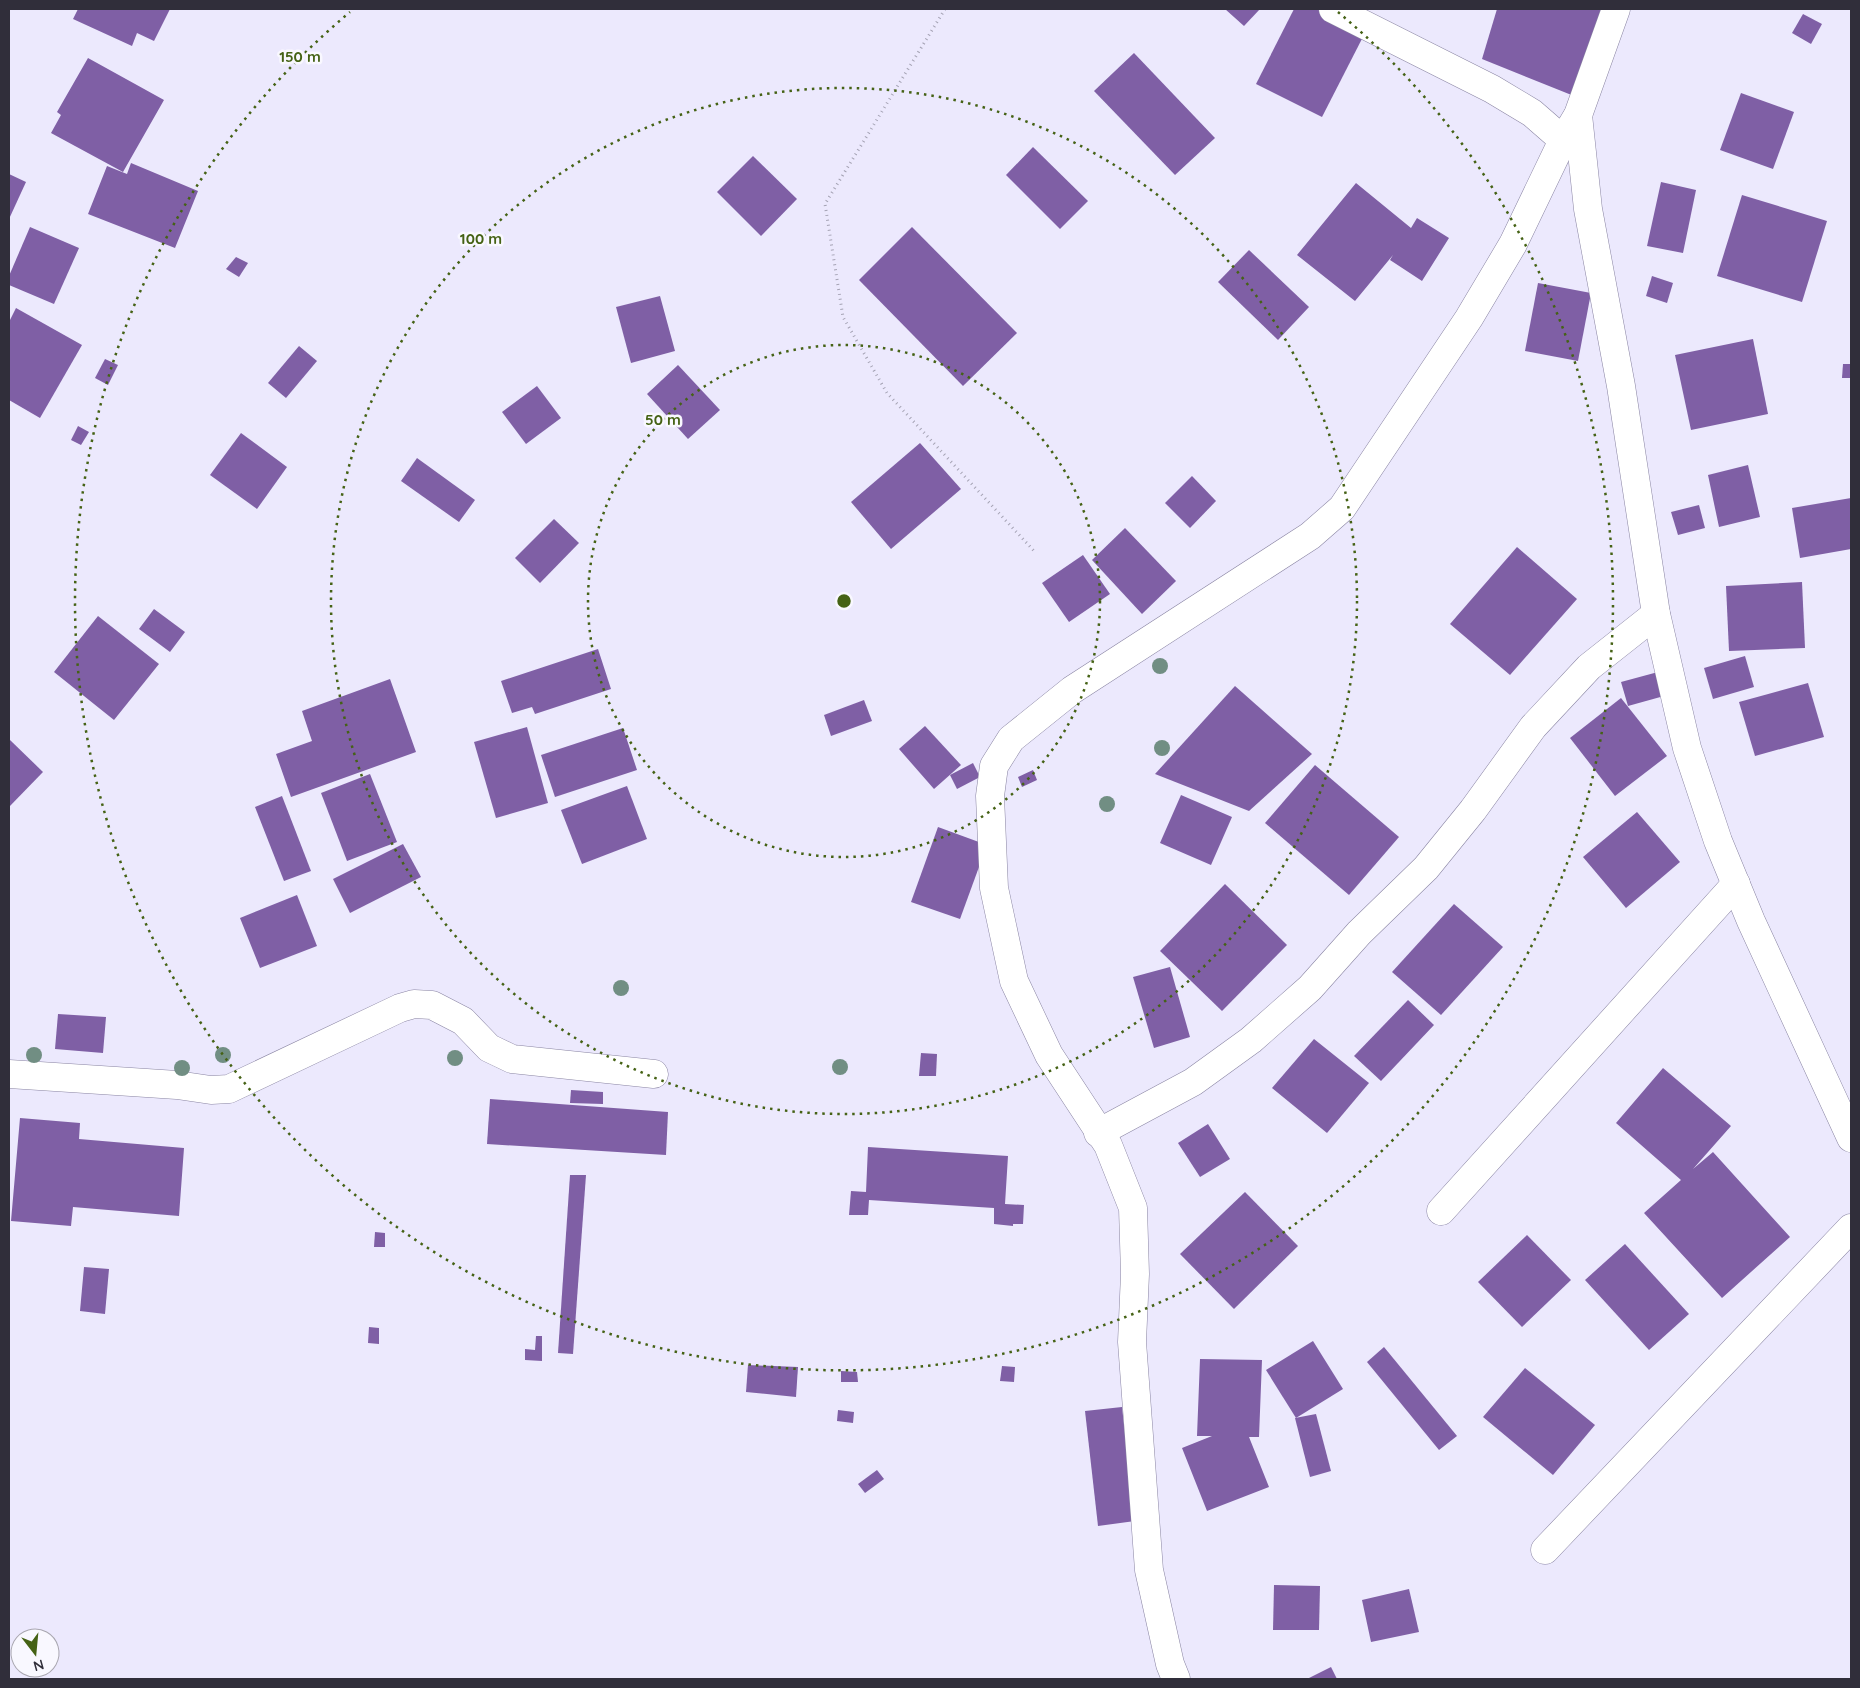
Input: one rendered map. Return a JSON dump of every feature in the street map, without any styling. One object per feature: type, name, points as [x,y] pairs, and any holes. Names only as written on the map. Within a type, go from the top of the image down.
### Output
[{"type":"street","points":[[1334,9],[1492,89],[1532,113],[1563,140]]},
{"type":"street","points":[[1176,1679],[1170,1664],[1149,1570],[1132,1342],[1136,1274],[1133,1208],[1108,1145],[1098,1133],[1049,1055],[1014,981],[994,888],[990,796],[994,766],[1011,739],[1072,690],[1310,536],[1342,508],[1464,326],[1513,244],[1563,140],[1578,115],[1616,9]]},
{"type":"street","points":[[1578,115],[1588,209],[1621,386],[1656,614],[1687,748],[1718,840],[1736,884],[1851,1138]]},
{"type":"street","points":[[1098,1133],[1193,1082],[1251,1040],[1310,988],[1359,933],[1426,868],[1473,810],[1533,727],[1588,667],[1656,614]]},
{"type":"street","points":[[1441,1211],[1736,884]]},
{"type":"street","points":[[9,1074],[211,1090],[229,1089],[400,1008],[414,1004],[432,1005],[463,1021],[489,1048],[512,1059],[654,1074]]},
{"type":"street","points":[[1545,1550],[1851,1228]]},
{"type":"path","points":[[945,9],[825,204],[843,317],[887,393],[1036,553]]},
{"type":"building","points":[[78,9],[170,9],[154,41],[137,33],[132,46],[73,19]]},
{"type":"building","points":[[1225,9],[1260,9],[1244,26]]},
{"type":"building","points":[[1294,9],[1325,9],[1367,29],[1322,117],[1256,84]]},
{"type":"building","points":[[1497,9],[1615,9],[1574,96],[1482,59]]},
{"type":"building","points":[[1803,14],[1822,24],[1811,44],[1792,33]]},
{"type":"building","points":[[1134,53],[1215,138],[1175,175],[1094,91]]},
{"type":"building","points":[[88,58],[164,100],[123,172],[51,133],[61,115],[57,112]]},
{"type":"building","points":[[1741,93],[1794,112],[1773,169],[1720,150]]},
{"type":"building","points":[[1033,147],[1088,201],[1060,229],[1006,175]]},
{"type":"building","points":[[753,156],[797,199],[761,236],[717,192]]},
{"type":"building","points":[[131,163],[198,191],[175,248],[88,214],[107,166],[127,174]]},
{"type":"building","points":[[9,174],[26,182],[9,219]]},
{"type":"building","points":[[1661,182],[1696,190],[1683,253],[1647,246]]},
{"type":"building","points":[[1356,183],[1411,228],[1417,218],[1449,238],[1422,281],[1390,260],[1393,255],[1355,301],[1297,255]]},
{"type":"building","points":[[1742,195],[1827,221],[1802,302],[1717,276]]},
{"type":"building","points":[[30,227],[79,248],[54,304],[9,285],[9,276]]},
{"type":"building","points":[[912,227],[1017,333],[963,386],[859,280]]},
{"type":"building","points":[[1249,250],[1309,307],[1278,340],[1218,282]]},
{"type":"building","points":[[236,257],[248,263],[239,277],[226,269]]},
{"type":"building","points":[[1652,276],[1673,283],[1667,303],[1646,296]]},
{"type":"building","points":[[1538,283],[1591,293],[1578,361],[1525,351]]},
{"type":"building","points":[[660,296],[675,351],[631,363],[616,307]]},
{"type":"building","points":[[16,308],[82,345],[40,418],[9,400],[9,322]]},
{"type":"building","points":[[1753,339],[1768,414],[1691,430],[1675,355]]},
{"type":"building","points":[[299,346],[317,361],[286,398],[268,383]]},
{"type":"building","points":[[105,359],[118,365],[108,385],[95,378]]},
{"type":"building","points":[[1843,364],[1851,364],[1851,378],[1842,378]]},
{"type":"building","points":[[678,365],[720,410],[688,439],[647,394]]},
{"type":"building","points":[[537,386],[561,418],[526,444],[502,412]]},
{"type":"building","points":[[78,426],[89,432],[81,445],[71,440]]},
{"type":"building","points":[[241,433],[287,467],[257,509],[210,475]]},
{"type":"building","points":[[920,443],[961,489],[891,549],[851,502]]},
{"type":"building","points":[[417,458],[475,500],[459,522],[401,481]]},
{"type":"building","points":[[1748,465],[1760,517],[1719,527],[1708,475]]},
{"type":"building","points":[[1192,476],[1216,501],[1190,528],[1165,503]]},
{"type":"building","points":[[1851,498],[1851,549],[1800,558],[1792,508]]},
{"type":"building","points":[[1699,505],[1705,528],[1678,535],[1671,512]]},
{"type":"building","points":[[554,519],[579,543],[540,583],[515,558]]},
{"type":"building","points":[[1125,528],[1176,581],[1142,614],[1092,560]]},
{"type":"building","points":[[1517,547],[1577,599],[1510,675],[1450,624]]},
{"type":"building","points":[[1083,555],[1110,594],[1069,622],[1042,583]]},
{"type":"building","points":[[1802,582],[1805,648],[1729,651],[1726,586]]},
{"type":"building","points":[[154,609],[185,632],[170,652],[139,629]]},
{"type":"building","points":[[98,616],[159,664],[114,720],[54,672]]},
{"type":"building","points":[[598,649],[611,689],[535,714],[532,707],[512,713],[501,681]]},
{"type":"building","points":[[1745,656],[1754,687],[1713,699],[1704,668]]},
{"type":"building","points":[[1658,672],[1664,696],[1628,706],[1621,682]]},
{"type":"building","points":[[390,679],[416,752],[291,797],[276,754],[312,741],[302,711]]},
{"type":"building","points":[[1808,683],[1824,737],[1755,756],[1739,702]]},
{"type":"building","points":[[1235,686],[1312,754],[1249,811],[1155,774]]},
{"type":"building","points":[[1621,698],[1667,756],[1615,796],[1570,738]]},
{"type":"building","points":[[864,700],[872,721],[831,736],[824,715]]},
{"type":"building","points":[[925,726],[961,765],[934,789],[899,749]]},
{"type":"building","points":[[527,727],[548,803],[496,818],[474,742]]},
{"type":"building","points":[[623,728],[637,770],[555,797],[541,755]]},
{"type":"building","points":[[9,739],[43,772],[9,807]]},
{"type":"building","points":[[973,763],[980,777],[957,789],[950,775]]},
{"type":"building","points":[[1315,765],[1399,837],[1349,895],[1265,823]]},
{"type":"building","points":[[1033,770],[1037,780],[1022,787],[1018,777]]},
{"type":"building","points":[[370,774],[397,842],[347,861],[321,793]]},
{"type":"building","points":[[627,786],[647,839],[582,864],[561,810]]},
{"type":"building","points":[[1181,795],[1232,817],[1211,865],[1160,843]]},
{"type":"building","points":[[282,796],[311,871],[284,881],[255,807]]},
{"type":"building","points":[[1637,812],[1680,862],[1626,908],[1583,857]]},
{"type":"building","points":[[938,827],[987,845],[960,919],[911,902]]},
{"type":"building","points":[[403,844],[421,877],[350,913],[333,879]]},
{"type":"building","points":[[1225,884],[1287,945],[1222,1011],[1160,951]]},
{"type":"building","points":[[297,895],[317,946],[260,968],[240,918]]},
{"type":"building","points":[[1454,904],[1503,947],[1441,1015],[1392,972]]},
{"type":"building","points":[[1170,967],[1190,1037],[1154,1048],[1133,977]]},
{"type":"building","points":[[1408,1000],[1434,1025],[1381,1081],[1354,1056]]},
{"type":"building","points":[[58,1014],[106,1017],[103,1053],[55,1049]]},
{"type":"building","points":[[1314,1039],[1369,1083],[1327,1133],[1272,1088]]},
{"type":"building","points":[[921,1053],[937,1054],[936,1076],[919,1076]]},
{"type":"building","points":[[1663,1068],[1731,1126],[1693,1169],[1713,1152],[1790,1237],[1722,1298],[1644,1213],[1681,1180],[1616,1123]]},
{"type":"building","points":[[571,1090],[603,1092],[603,1104],[570,1103]]},
{"type":"building","points":[[490,1099],[668,1112],[666,1155],[487,1144]]},
{"type":"building","points":[[20,1118],[80,1123],[79,1139],[184,1148],[179,1216],[73,1207],[71,1226],[11,1221]]},
{"type":"building","points":[[1208,1124],[1230,1159],[1200,1177],[1178,1143]]},
{"type":"building","points":[[868,1147],[1008,1156],[1005,1204],[1024,1205],[1023,1224],[1013,1224],[1013,1226],[994,1224],[994,1208],[869,1200],[868,1215],[849,1215],[851,1191],[866,1192]]},
{"type":"building","points":[[570,1175],[586,1175],[573,1354],[558,1353]]},
{"type":"building","points":[[1245,1192],[1298,1246],[1234,1309],[1180,1254]]},
{"type":"building","points":[[375,1232],[385,1233],[385,1247],[374,1247]]},
{"type":"building","points":[[1527,1235],[1571,1280],[1522,1327],[1478,1282]]},
{"type":"building","points":[[1625,1244],[1689,1314],[1649,1350],[1585,1280]]},
{"type":"building","points":[[84,1267],[109,1269],[105,1314],[80,1311]]},
{"type":"building","points":[[369,1327],[379,1328],[379,1344],[368,1343]]},
{"type":"building","points":[[536,1336],[542,1336],[542,1361],[525,1360],[525,1349],[535,1350]]},
{"type":"building","points":[[1313,1341],[1343,1389],[1296,1418],[1266,1370]]},
{"type":"building","points":[[1384,1347],[1457,1436],[1439,1450],[1367,1362]]},
{"type":"building","points":[[1200,1359],[1262,1360],[1259,1437],[1249,1437],[1269,1487],[1207,1511],[1182,1448],[1212,1436],[1197,1436]]},
{"type":"building","points":[[748,1365],[798,1367],[796,1397],[746,1392]]},
{"type":"building","points":[[1002,1366],[1015,1367],[1014,1382],[1000,1381]]},
{"type":"building","points":[[1525,1368],[1595,1425],[1553,1475],[1483,1417]]},
{"type":"building","points":[[841,1371],[857,1372],[858,1382],[841,1382]]},
{"type":"building","points":[[1122,1407],[1135,1521],[1098,1526],[1085,1411]]},
{"type":"building","points":[[838,1410],[854,1412],[853,1423],[837,1421]]},
{"type":"building","points":[[1316,1414],[1331,1471],[1310,1477],[1295,1418]]},
{"type":"building","points":[[877,1470],[884,1479],[865,1493],[858,1484]]},
{"type":"building","points":[[1274,1585],[1320,1586],[1319,1630],[1273,1630]]},
{"type":"building","points":[[1409,1589],[1419,1632],[1371,1642],[1362,1600]]},
{"type":"building","points":[[1331,1667],[1337,1679],[1307,1679]]}]
